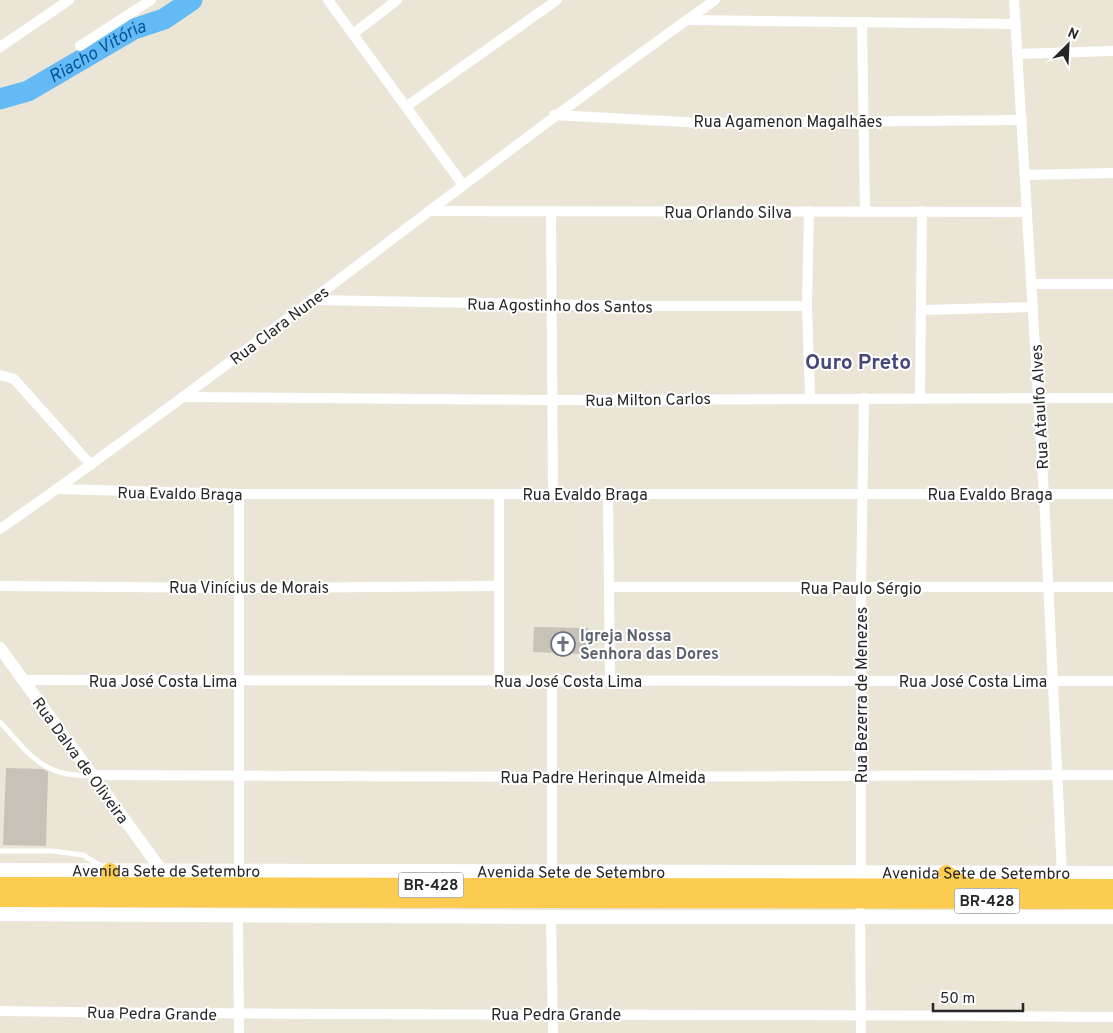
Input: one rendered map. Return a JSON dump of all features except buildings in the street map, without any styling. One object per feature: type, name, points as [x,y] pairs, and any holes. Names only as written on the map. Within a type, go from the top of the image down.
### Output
[{"type":"highway","points":[[946,873],[967,887]]},
{"type":"highway","name":"Avenida Sete de Setembro","points":[[0,886],[110,878],[1113,901]]},
{"type":"highway","name":"Avenida Sete de Setembro","points":[[0,898],[861,894],[967,887],[1113,887]]},
{"type":"main road","name":"Avenida Sete de Setembro","points":[[0,870],[110,878],[162,871],[552,872],[861,894],[1113,917]]},
{"type":"main road","name":"Avenida Sete de Setembro","points":[[0,914],[551,917],[861,894],[946,873],[1113,874]]},
{"type":"street","points":[[0,47],[69,0]]},
{"type":"street","points":[[80,46],[151,0]]},
{"type":"street","points":[[328,0],[463,185]]},
{"type":"street","points":[[353,34],[397,0]]},
{"type":"street","points":[[407,106],[557,0]]},
{"type":"street","name":"Rua Clara Nunes","points":[[0,529],[183,397],[554,115],[714,0]]},
{"type":"street","name":"Rua Ataulfo Alves","points":[[1014,0],[1044,495],[1062,874]]},
{"type":"street","points":[[687,20],[1016,24]]},
{"type":"street","points":[[862,23],[862,121],[865,211]]},
{"type":"street","points":[[1017,54],[1113,52]]},
{"type":"street","name":"Rua Agamenon Magalhães","points":[[554,115],[703,122],[1022,120]]},
{"type":"street","points":[[1025,175],[1113,173]]},
{"type":"street","name":"Rua Orlando Silva","points":[[429,211],[1027,212]]},
{"type":"street","points":[[551,211],[554,494]]},
{"type":"street","points":[[809,211],[807,306],[810,398]]},
{"type":"street","points":[[920,397],[922,211]]},
{"type":"street","points":[[1032,284],[1113,284]]},
{"type":"street","name":"Rua Agostinho dos Santos","points":[[312,300],[552,305],[807,306]]},
{"type":"street","points":[[921,310],[1033,307]]},
{"type":"street","points":[[0,375],[14,379],[91,465]]},
{"type":"street","name":"Rua Milton Carlos","points":[[183,397],[553,400],[920,397],[1113,398]]},
{"type":"street","name":"Rua Bezerra de Menezes","points":[[861,1033],[861,589],[864,398]]},
{"type":"street","name":"Rua Evaldo Braga","points":[[56,489],[239,494],[1113,494]]},
{"type":"street","points":[[239,494],[239,872]]},
{"type":"street","points":[[499,494],[499,682]]},
{"type":"street","points":[[608,494],[610,681]]},
{"type":"street","name":"Rua Vinícius de Morais","points":[[0,586],[240,588],[498,586]]},
{"type":"street","name":"Rua Paulo Sérgio","points":[[610,587],[861,589],[1113,587]]},
{"type":"street","name":"Rua Dalva de Oliveira","points":[[0,648],[162,871]]},
{"type":"street","name":"Rua José Costa Lima","points":[[23,680],[240,682],[1113,681]]},
{"type":"street","points":[[552,682],[552,872]]},
{"type":"street","name":"Rua Padre Herinque Almeida","points":[[94,775],[239,777],[862,777],[1113,774]]},
{"type":"street","points":[[238,915],[238,1033]]},
{"type":"street","points":[[551,917],[553,1033]]},
{"type":"street","name":"Rua Pedra Grande","points":[[0,1011],[239,1015],[861,1014],[1113,1017]]},
{"type":"lane","points":[[0,722],[37,762],[47,768],[67,776],[94,775]]},
{"type":"lane","points":[[0,851],[52,851],[83,856],[110,878]]},
{"type":"waterway","name":"Riacho Vitória","points":[[0,99],[28,91],[134,29],[164,19],[192,0]]},
{"type":"place","name":"Igreja Nossa Senhora das Dores","points":[[563,644]]},
{"type":"district","name":"Ouro Preto","points":[[858,362]]}]
